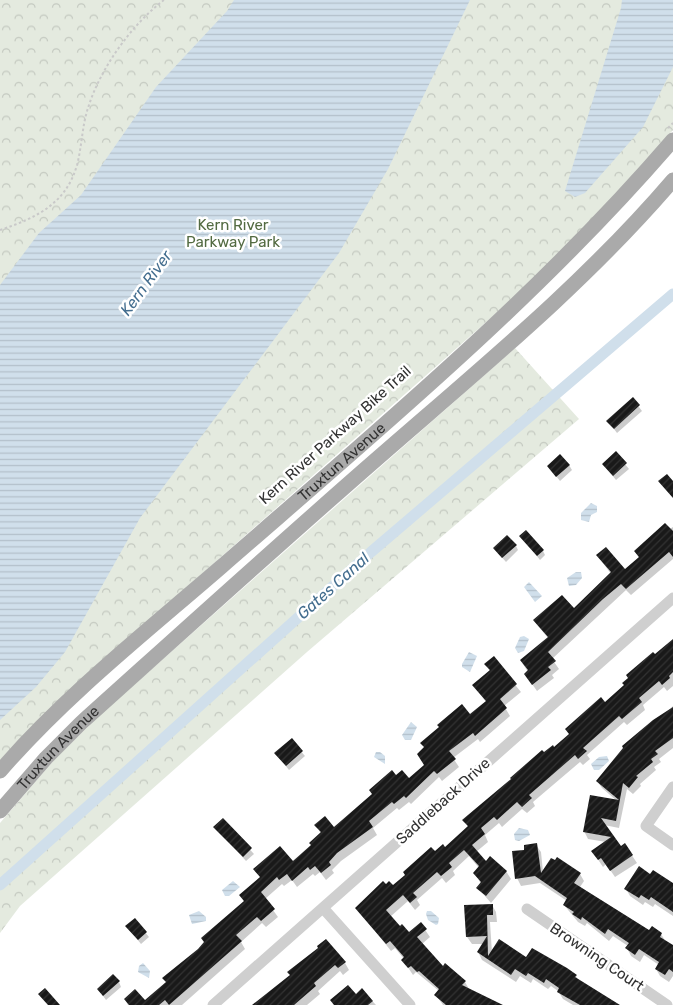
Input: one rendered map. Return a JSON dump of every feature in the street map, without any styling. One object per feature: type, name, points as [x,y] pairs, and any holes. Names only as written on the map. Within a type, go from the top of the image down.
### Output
[{"type":"main road","name":"Truxtun Avenue","points":[[0,771],[64,704],[360,446],[535,287],[604,219],[670,135]]},
{"type":"main road","name":"Truxtun Avenue","points":[[0,810],[46,758],[81,723],[369,466],[552,306],[622,237],[673,180]]},
{"type":"street","name":"Saddleback Drive","points":[[213,1005],[673,598]]},
{"type":"street","points":[[673,787],[646,826],[673,845]]},
{"type":"street","points":[[323,908],[410,1005]]},
{"type":"street","name":"Browning Court","points":[[527,910],[667,1005]]},
{"type":"path","points":[[0,230],[27,221],[53,206],[68,187],[77,164],[88,109],[101,79],[125,42],[154,8],[164,0]]},
{"type":"path","points":[[670,135],[673,122]]},
{"type":"green space","name":"Kern River Parkway Park","points":[[0,0],[673,0],[673,130],[613,200],[510,301],[63,697],[0,760]]},
{"type":"green space","points":[[515,348],[579,419],[307,652],[20,906],[0,933],[0,823],[55,759],[103,712]]},
{"type":"water","name":"Kern River","points":[[234,0],[470,0],[388,169],[339,253],[140,518],[65,652],[36,687],[0,720],[0,285],[39,233],[81,195],[156,87],[227,11]]},
{"type":"water","points":[[622,0],[673,0],[673,67],[643,127],[585,193],[575,197],[565,191]]},
{"type":"water","points":[[591,503],[597,506],[597,512],[591,515],[589,522],[581,520],[581,513]]},
{"type":"water","points":[[576,572],[581,572],[582,578],[576,585],[569,586],[567,578]]},
{"type":"water","points":[[529,582],[542,596],[535,602],[524,587]]},
{"type":"water","points":[[524,636],[529,639],[524,651],[518,653],[515,648],[520,637]]},
{"type":"water","points":[[469,652],[477,656],[470,672],[462,667]]},
{"type":"water","points":[[411,722],[417,727],[411,740],[405,740],[402,735]]},
{"type":"water","points":[[376,752],[380,752],[385,756],[385,764],[374,757]]},
{"type":"water","points":[[607,756],[609,761],[599,770],[594,770],[591,764],[599,757]]},
{"type":"water","points":[[519,828],[528,830],[530,835],[519,841],[515,840],[514,834]]},
{"type":"water","points":[[233,881],[240,887],[229,896],[225,896],[222,890]]},
{"type":"water","points":[[199,911],[206,917],[206,921],[192,924],[189,915]]},
{"type":"water","points":[[427,911],[431,911],[439,918],[438,924],[436,925],[428,920]]},
{"type":"water","points":[[143,963],[150,971],[149,978],[138,972],[139,966]]},
{"type":"building","points":[[633,397],[640,405],[614,429],[606,421]]},
{"type":"building","points":[[616,451],[627,463],[613,476],[602,464]]},
{"type":"building","points":[[560,454],[570,465],[556,477],[547,466]]},
{"type":"building","points":[[667,474],[673,481],[673,498],[658,481]]},
{"type":"building","points":[[665,523],[673,531],[673,557],[669,552],[626,589],[621,584],[603,599],[548,652],[556,661],[548,667],[551,670],[532,685],[524,674],[528,670],[520,660],[548,637],[533,620],[562,595],[574,608],[611,572],[596,555],[606,547],[625,569],[639,557],[634,551]]},
{"type":"building","points":[[526,530],[544,550],[537,556],[519,536]]},
{"type":"building","points":[[507,535],[517,545],[502,558],[493,548]]},
{"type":"building","points":[[673,639],[673,672],[669,676],[670,678],[662,685],[659,681],[639,698],[642,702],[622,719],[619,716],[583,748],[587,751],[578,759],[575,755],[529,795],[532,798],[522,807],[517,802],[497,820],[494,817],[481,828],[485,834],[472,845],[486,861],[490,856],[507,871],[486,896],[476,888],[481,882],[473,873],[479,866],[464,850],[449,863],[452,867],[441,876],[437,872],[413,893],[417,897],[410,903],[403,895],[386,910],[400,926],[402,924],[409,932],[421,922],[427,929],[417,937],[443,966],[445,963],[466,981],[462,985],[503,1005],[446,1005],[434,995],[439,989],[419,971],[417,972],[411,966],[408,968],[401,960],[404,957],[390,941],[386,944],[355,908],[383,881],[386,884],[389,881],[393,885],[405,875],[403,872],[431,847],[435,851],[443,844],[445,847],[468,826],[462,820],[542,750],[544,752],[553,745],[554,747],[569,734],[565,729],[601,697],[605,702],[624,685],[622,683],[628,678],[626,675],[653,652],[655,654]]},
{"type":"building","points":[[494,656],[517,684],[500,699],[507,708],[475,736],[473,733],[449,751],[456,759],[437,774],[434,771],[406,798],[404,796],[394,804],[392,802],[369,821],[373,827],[337,853],[329,862],[331,865],[321,873],[315,866],[310,870],[308,867],[292,881],[287,874],[279,880],[277,877],[261,892],[275,909],[261,921],[257,917],[236,935],[242,941],[169,1005],[165,1000],[159,1005],[129,1005],[124,999],[135,989],[145,1000],[166,982],[162,978],[198,949],[204,942],[201,938],[244,901],[239,895],[260,877],[253,869],[280,846],[293,861],[311,845],[309,843],[321,832],[314,825],[325,816],[334,827],[372,794],[369,790],[392,770],[396,775],[402,770],[409,778],[424,765],[417,754],[424,747],[420,743],[439,727],[437,725],[462,704],[470,714],[486,701],[472,685],[490,670],[484,664]]},
{"type":"building","points":[[673,707],[673,738],[655,751],[658,754],[651,759],[653,762],[636,776],[638,777],[629,788],[623,783],[616,821],[601,818],[621,846],[625,843],[633,855],[610,871],[601,858],[598,860],[591,851],[611,837],[583,832],[590,795],[619,800],[596,781],[623,748],[622,746],[653,720]]},
{"type":"building","points":[[292,738],[303,751],[286,766],[274,753]]},
{"type":"building","points":[[223,818],[252,848],[243,857],[213,827]]},
{"type":"building","points":[[537,843],[541,873],[551,858],[555,860],[557,857],[581,873],[574,883],[649,930],[652,926],[662,933],[660,937],[673,945],[673,972],[669,969],[665,975],[655,969],[659,962],[639,949],[635,955],[625,948],[629,943],[608,929],[605,934],[582,917],[581,920],[572,914],[574,912],[563,905],[567,898],[535,876],[515,879],[512,851],[524,850],[524,845]]},
{"type":"building","points":[[639,866],[650,874],[653,870],[673,883],[673,912],[651,897],[649,900],[641,895],[639,898],[624,889]]},
{"type":"building","points":[[493,904],[493,915],[487,915],[488,956],[499,939],[526,957],[532,948],[567,968],[577,975],[575,977],[620,1005],[580,1005],[557,992],[559,988],[546,979],[544,983],[528,973],[526,976],[515,969],[511,975],[477,952],[487,936],[466,937],[464,905]]},
{"type":"building","points":[[135,918],[147,932],[138,940],[125,926]]},
{"type":"building","points":[[326,939],[346,962],[338,968],[335,965],[314,983],[316,986],[294,1005],[252,1005],[290,975],[287,972],[318,948],[317,946]]},
{"type":"building","points":[[113,974],[120,981],[103,996],[97,989]]},
{"type":"building","points":[[348,985],[356,994],[362,988],[373,1001],[368,1005],[334,1005],[330,1000]]},
{"type":"building","points":[[45,988],[60,1005],[48,1005],[38,994]]},
{"type":"waterway","name":"Gates Canal","points":[[0,885],[371,552],[673,294]]}]
